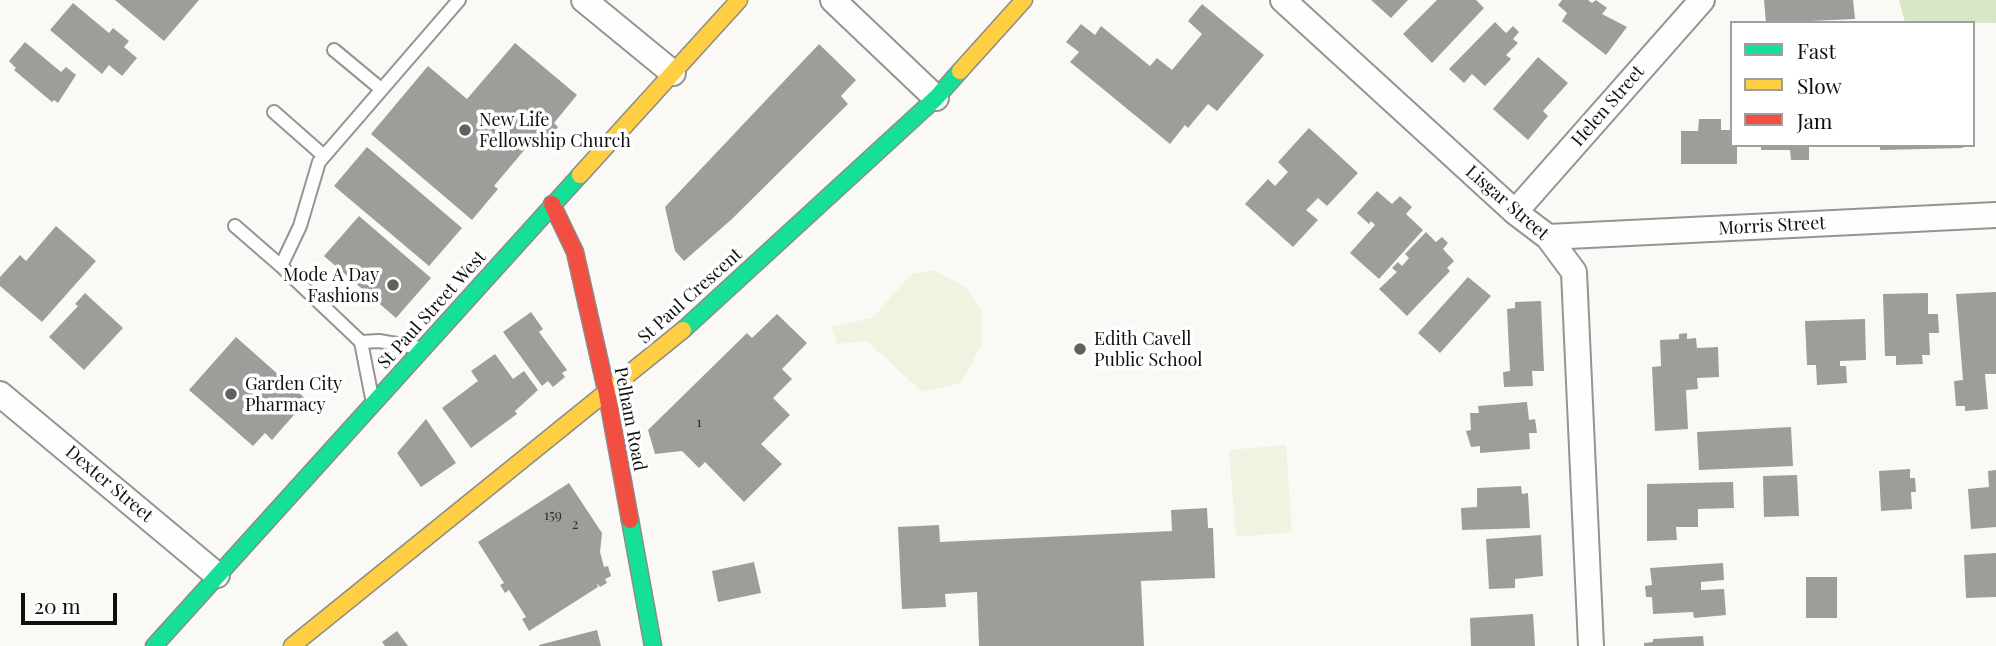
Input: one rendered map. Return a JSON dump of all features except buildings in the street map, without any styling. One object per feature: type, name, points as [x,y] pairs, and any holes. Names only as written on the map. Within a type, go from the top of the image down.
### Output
[{"type":"main road","name":"St Paul Street West","points":[[154,646],[739,0]]},
{"type":"main road","name":"St Paul Crescent","points":[[292,646],[660,351],[936,98],[1024,0]]},
{"type":"main road","name":"Pelham Road","points":[[552,204],[575,253],[607,394],[653,646]]},
{"type":"street","points":[[584,0],[673,73]]},
{"type":"street","points":[[833,0],[936,98]]},
{"type":"street","name":"Lisgar Street","points":[[1283,0],[1515,212],[1548,237],[1574,272],[1591,646]]},
{"type":"street","name":"Helen Street","points":[[1515,212],[1702,0]]},
{"type":"street","name":"Morris Street","points":[[1548,237],[1996,215]]},
{"type":"street","name":"Dexter Street","points":[[0,394],[217,575]]},
{"type":"lane","points":[[281,266],[300,226],[319,162],[459,0]]},
{"type":"lane","points":[[334,50],[381,89]]},
{"type":"lane","points":[[274,112],[324,156]]},
{"type":"lane","points":[[235,226],[362,342],[373,403]]},
{"type":"lane","points":[[362,342],[379,341],[423,348]]},
{"type":"green space","points":[[1899,0],[1996,0],[1996,23],[1905,21]]},
{"type":"green space","points":[[933,270],[966,287],[981,309],[982,344],[961,383],[922,392],[867,341],[837,344],[832,327],[872,318],[912,274]]},
{"type":"green space","points":[[1286,445],[1292,532],[1236,537],[1229,450]]},
{"type":"traffic: fast","points":[[683,330],[936,98],[960,71]]},
{"type":"traffic: fast","points":[[154,646],[580,175]]},
{"type":"traffic: fast","points":[[630,520],[653,646]]},
{"type":"traffic: slow","points":[[580,175],[739,0]]},
{"type":"traffic: slow","points":[[960,71],[1024,0]]},
{"type":"traffic: slow","points":[[292,646],[683,330]]},
{"type":"traffic: jam","points":[[552,204],[575,252],[607,394],[630,520]]},
{"type":"place","name":"New Life Fellowship Church","points":[[465,130]]},
{"type":"place","name":"Mode A Day Fashions","points":[[393,285]]},
{"type":"place","name":"Edith Cavell Public School","points":[[1080,349]]},
{"type":"place","name":"Garden City Pharmacy","points":[[231,394]]}]
